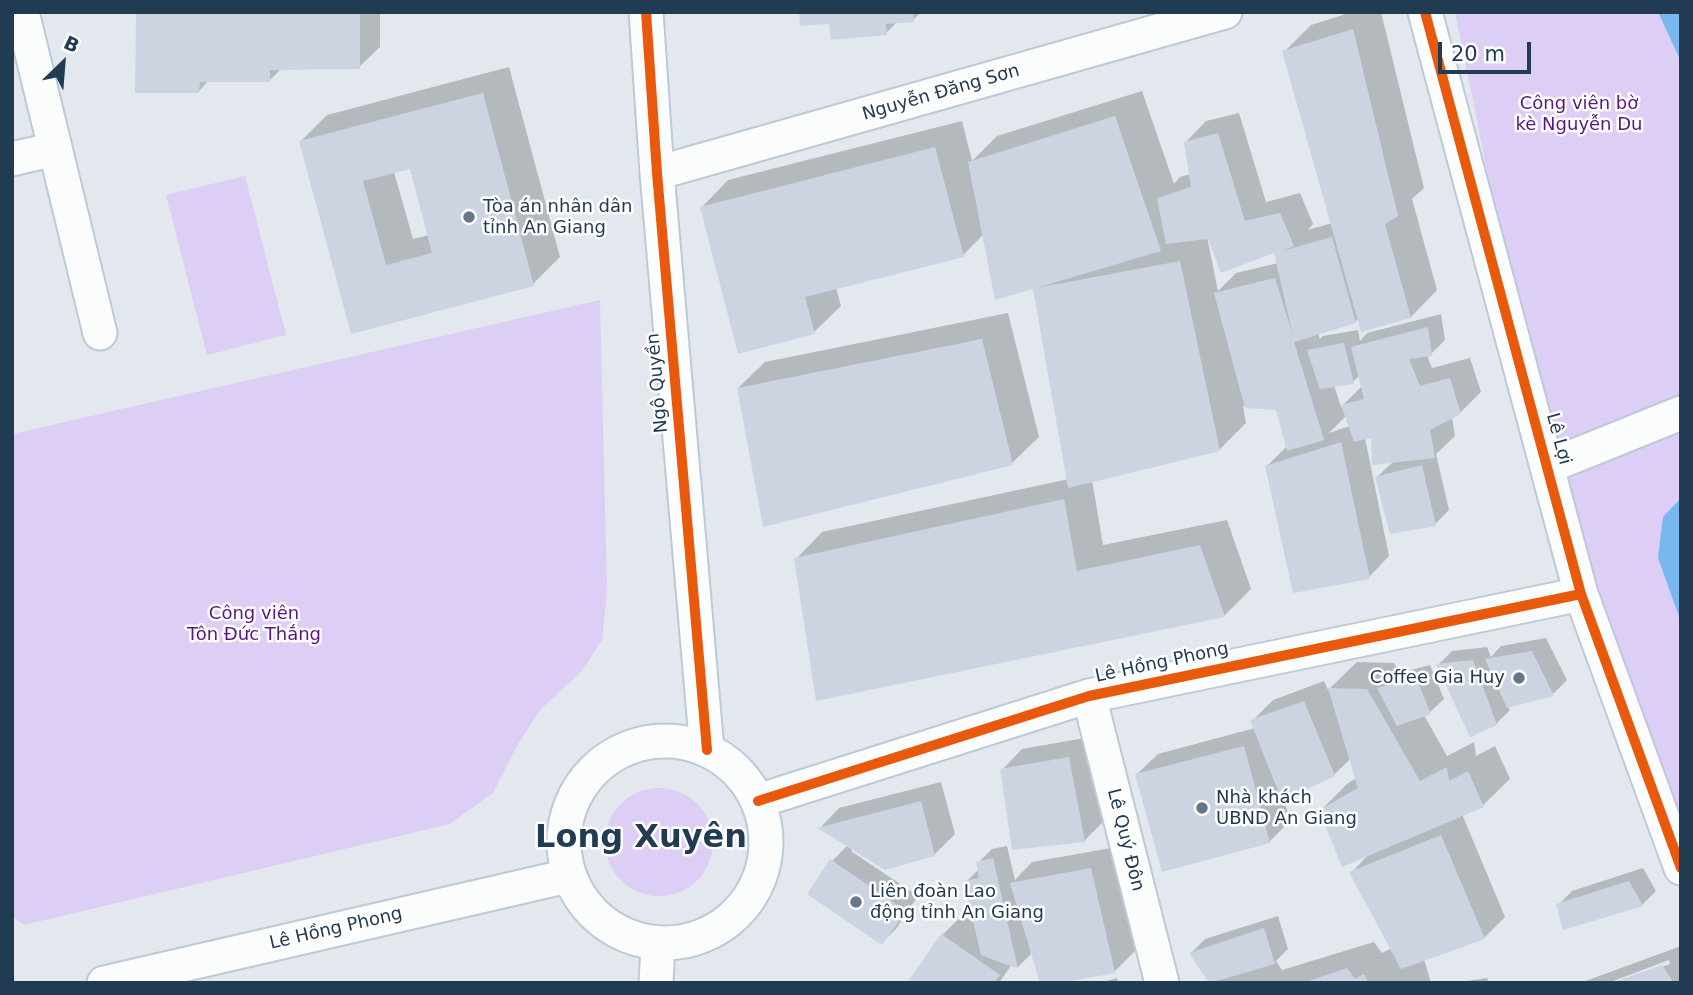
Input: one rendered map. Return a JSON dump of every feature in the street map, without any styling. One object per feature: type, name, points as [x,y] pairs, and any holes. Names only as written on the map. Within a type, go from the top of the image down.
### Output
[{"type":"street","points":[[22,12],[100,333]]},
{"type":"street","name":"Ngô Quyền","points":[[646,12],[657,173],[707,750]]},
{"type":"street","name":"Nguyễn Đăng Sơn","points":[[657,173],[1225,12]]},
{"type":"street","name":"Lê Lợi","points":[[1426,12],[1581,594],[1681,868]]},
{"type":"street","points":[[12,159],[55,149]]},
{"type":"street","points":[[1547,467],[1681,413]]},
{"type":"street","name":"Lê Hồng Phong","points":[[758,801],[1089,696],[1581,594]]},
{"type":"street","name":"Lê Quý Đôn","points":[[1089,696],[1162,983]]},
{"type":"street","points":[[674,740],[707,750],[728,762],[746,780],[758,801],[767,834],[764,869],[749,901],[724,925],[693,940],[658,944],[629,938],[603,923],[582,902],[568,876],[562,842],[568,809],[584,779],[609,756],[640,743],[674,740]]},
{"type":"street","name":"Lê Hồng Phong","points":[[104,983],[568,876]]},
{"type":"street","points":[[656,983],[658,944]]},
{"type":"green space","name":"Công viên bờ kè Nguyễn Du","points":[[1455,12],[1658,12],[1681,62],[1681,843],[1547,467]]},
{"type":"green space","points":[[245,176],[286,335],[207,355],[166,195]]},
{"type":"green space","name":"Công viên Tôn Đức Thắng","points":[[600,300],[607,591],[602,640],[581,672],[540,710],[517,746],[493,793],[450,824],[24,925],[12,916],[12,434]]},
{"type":"green space","points":[[659,788],[680,792],[697,804],[709,821],[713,842],[709,863],[697,880],[680,892],[659,896],[638,892],[621,880],[609,863],[605,842],[609,821],[621,804],[638,792]]},
{"type":"water","points":[[1658,12],[1681,12],[1681,62]]},
{"type":"water","points":[[1681,498],[1681,622],[1658,558],[1663,517]]},
{"type":"building","points":[[136,12],[360,12],[360,69],[270,70],[270,82],[200,82],[199,93],[135,93]]},
{"type":"building","points":[[799,12],[913,12],[914,22],[886,24],[887,35],[831,40],[829,24],[800,26]]},
{"type":"building","points":[[1353,29],[1398,216],[1385,224],[1411,318],[1361,332],[1282,51]]},
{"type":"building","name":"Tòa án nhân dân tỉnh An Giang","points":[[483,93],[534,286],[351,334],[299,141]],"holes":[[[410,169],[432,253],[386,265],[363,181]]]},
{"type":"building","points":[[1115,116],[1161,251],[1036,288],[1180,261],[1220,451],[1068,488],[1033,289],[995,300],[968,162]]},
{"type":"building","points":[[1218,133],[1245,221],[1280,213],[1294,246],[1282,251],[1332,237],[1356,323],[1294,342],[1324,440],[1287,451],[1276,410],[1245,408],[1214,293],[1275,278],[1293,336],[1274,253],[1221,273],[1208,239],[1166,244],[1157,198],[1191,187],[1184,142]]},
{"type":"building","points":[[935,147],[964,257],[805,297],[815,334],[738,354],[700,207]]},
{"type":"building","points":[[1428,327],[1432,356],[1409,359],[1420,386],[1450,378],[1461,414],[1430,430],[1435,458],[1372,465],[1371,438],[1354,442],[1341,405],[1364,399],[1351,347]]},
{"type":"building","points":[[982,339],[1013,465],[763,527],[737,388]]},
{"type":"building","points":[[1344,343],[1354,384],[1320,389],[1307,350]]},
{"type":"building","points":[[1341,442],[1370,579],[1293,593],[1265,466]]},
{"type":"building","points":[[1422,465],[1436,526],[1390,534],[1375,477]]},
{"type":"building","points":[[1064,499],[1077,571],[1200,545],[1225,617],[816,701],[794,558]]},
{"type":"building","name":"Coffee Gia Huy","points":[[1532,651],[1554,696],[1507,708],[1485,659]]},
{"type":"building","points":[[1473,660],[1497,725],[1470,737],[1436,664]]},
{"type":"building","points":[[1416,678],[1431,714],[1397,726],[1377,688]]},
{"type":"building","points":[[1328,688],[1367,689],[1420,781],[1447,767],[1449,781],[1468,771],[1484,807],[1342,867],[1319,810],[1358,788]]},
{"type":"building","points":[[1304,701],[1335,776],[1282,801],[1250,720]]},
{"type":"building","points":[[1244,746],[1270,843],[1162,872],[1135,774]]},
{"type":"building","points":[[1069,757],[1085,842],[1012,850],[1000,769]]},
{"type":"building","points":[[921,801],[935,856],[885,870],[817,828]]},
{"type":"building","points":[[1441,835],[1485,939],[1401,969],[1349,872]]},
{"type":"building","points":[[993,858],[1018,969],[981,955],[964,881],[979,878],[976,862]]},
{"type":"building","name":"Liên đoàn Lao động tỉnh An Giang","points":[[830,859],[906,911],[882,945],[807,894]]},
{"type":"building","points":[[1091,868],[1115,973],[1059,983],[1040,983],[1010,883]]},
{"type":"building","points":[[1629,881],[1643,906],[1563,930],[1556,904]]},
{"type":"building","points":[[1264,928],[1275,964],[1209,983],[1189,953]]},
{"type":"building","points":[[941,934],[1000,975],[994,983],[907,983]]},
{"type":"building","points":[[1662,965],[1674,983],[1614,983],[1614,982]]},
{"type":"building","points":[[1347,968],[1355,979],[1364,974],[1368,983],[1303,983]]},
{"type":"cycle path","points":[[646,12],[657,173],[707,750]]},
{"type":"cycle path","points":[[1425,12],[1581,594],[1681,868]]},
{"type":"cycle path","points":[[758,801],[1089,696],[1581,594]]},
{"type":"place","name":"Tòa án nhân dân tỉnh An Giang","points":[[469,217]]},
{"type":"place","name":"Coffee Gia Huy","points":[[1519,678]]},
{"type":"place","name":"Nhà khách UBND An Giang","points":[[1202,808]]},
{"type":"place","name":"Liên đoàn Lao động tỉnh An Giang","points":[[856,902]]},
{"type":"district","name":"Long Xuyên","points":[[641,839]]}]
